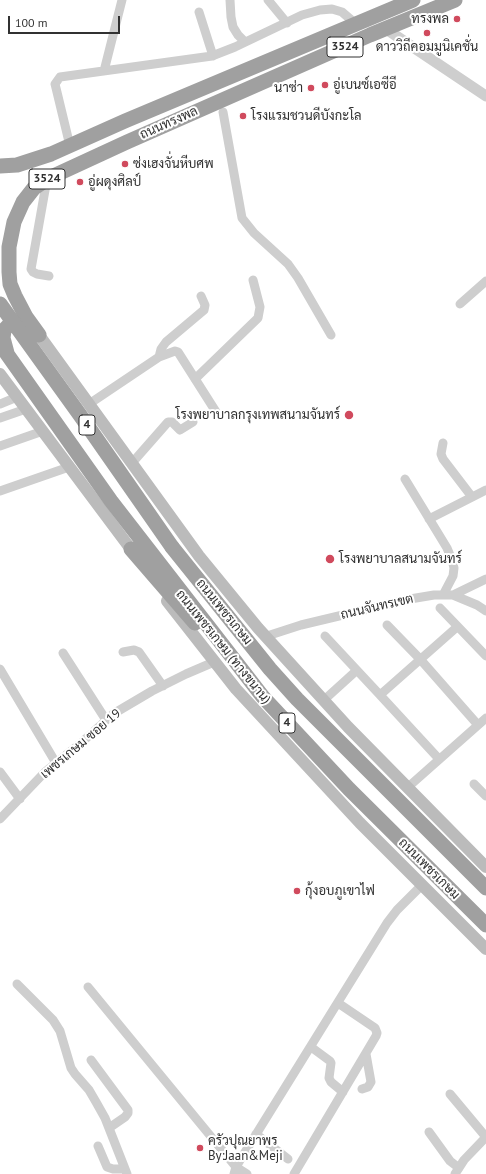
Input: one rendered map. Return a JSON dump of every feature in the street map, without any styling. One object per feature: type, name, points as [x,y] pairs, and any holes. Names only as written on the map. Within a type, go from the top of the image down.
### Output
[{"type":"highway","name":"ถนนทรงพล","points":[[0,166],[26,163],[51,154],[125,121],[356,24],[392,4],[412,0]]},
{"type":"highway","name":"ถนนทรงพล","points":[[38,335],[26,317],[10,284],[9,247],[13,225],[23,202],[34,188],[47,179],[127,142],[455,0]]},
{"type":"highway","points":[[228,78],[235,94]]},
{"type":"highway","points":[[0,275],[6,246],[13,225]]},
{"type":"highway","name":"ถนนเพชรเกษม","points":[[0,304],[172,547],[270,669],[297,699],[486,888]]},
{"type":"highway","points":[[4,349],[4,330],[9,325],[17,322],[26,324],[38,335]]},
{"type":"highway","name":"ถนนเพชรเกษม","points":[[4,349],[110,501],[263,697],[349,789],[486,925]]},
{"type":"highway","points":[[131,549],[182,609],[263,697]]},
{"type":"highway","points":[[460,862],[486,885]]},
{"type":"highway","points":[[458,898],[486,931]]},
{"type":"main road","name":"4","points":[[38,335],[199,556],[258,628],[407,788],[485,865]]},
{"type":"main road","name":"ถนนเพชรเกษม (ทางขนาน)","points":[[0,374],[131,549],[164,596],[236,689],[360,823],[486,949]]},
{"type":"street","points":[[104,71],[122,0]]},
{"type":"street","points":[[230,0],[233,26],[238,35],[245,42]]},
{"type":"street","points":[[268,0],[287,23]]},
{"type":"street","points":[[70,146],[55,84],[60,77],[213,56],[302,15],[320,10],[332,9],[342,12],[356,24]]},
{"type":"street","points":[[199,12],[213,56]]},
{"type":"street","points":[[386,29],[486,96]]},
{"type":"street","points":[[223,112],[242,218],[254,233],[288,264],[298,278],[331,335]]},
{"type":"street","points":[[47,179],[31,269],[32,272],[36,274],[49,276]]},
{"type":"street","points":[[195,379],[258,318],[260,307],[253,280]]},
{"type":"street","points":[[460,304],[486,281]]},
{"type":"street","points":[[159,357],[161,349],[166,342],[204,310],[205,306],[201,296]]},
{"type":"street","points":[[89,404],[159,357],[171,352],[178,352],[218,415]]},
{"type":"street","points":[[0,404],[17,397]]},
{"type":"street","points":[[0,418],[26,409]]},
{"type":"street","points":[[132,463],[168,422],[172,422],[180,430],[193,422]]},
{"type":"street","points":[[0,446],[43,431]]},
{"type":"street","points":[[443,443],[443,459],[472,497]]},
{"type":"street","points":[[0,491],[69,467]]},
{"type":"street","points":[[405,479],[447,548],[454,568],[453,576],[443,594]]},
{"type":"street","points":[[429,519],[486,490]]},
{"type":"street","points":[[453,595],[486,579]]},
{"type":"street","name":"ถนนจันทรเขต","points":[[266,636],[308,623],[410,599],[443,594],[453,595],[477,605],[486,611]]},
{"type":"street","points":[[440,608],[486,656]]},
{"type":"street","points":[[387,625],[420,659],[478,725]]},
{"type":"street","points":[[380,695],[458,627]]},
{"type":"street","points":[[325,636],[438,759]]},
{"type":"street","points":[[123,652],[134,650],[139,652],[164,686]]},
{"type":"street","points":[[63,653],[106,720]]},
{"type":"street","name":"เพชรเกษม ซอย 19","points":[[0,819],[45,772],[119,710],[214,662]]},
{"type":"street","points":[[0,669],[56,763]]},
{"type":"street","points":[[324,700],[356,671]]},
{"type":"street","points":[[407,788],[486,718]]},
{"type":"street","points":[[0,772],[20,799]]},
{"type":"street","points":[[474,784],[486,796]]},
{"type":"street","points":[[235,1170],[387,923],[397,910],[422,885]]},
{"type":"street","points":[[17,984],[53,1020],[60,1031],[71,1068],[89,1090],[109,1128],[126,1172]]},
{"type":"street","points":[[88,987],[235,1170],[247,1174]]},
{"type":"street","points":[[294,1174],[376,1036],[377,1030],[375,1028],[338,1003]]},
{"type":"street","points":[[311,1047],[330,1061],[329,1078],[331,1082],[343,1092]]},
{"type":"street","points":[[362,1089],[368,1087],[372,1082],[366,1054]]},
{"type":"street","points":[[91,1060],[128,1110],[125,1117],[109,1128]]},
{"type":"street","points":[[450,1094],[486,1137],[464,1160],[457,1172]]},
{"type":"street","points":[[429,1132],[457,1172]]},
{"type":"street","points":[[256,1134],[288,1159]]},
{"type":"street","points":[[98,1146],[107,1166],[126,1172]]},
{"type":"street","points":[[447,1174],[451,1170],[457,1172]]},
{"type":"place","name":"ทรงพล","points":[[457,19]]},
{"type":"place","name":"ดาววิถีคอมมูนิเคชั่น","points":[[427,33]]},
{"type":"place","name":"อู่เบนซ์เอซีอี","points":[[325,85]]},
{"type":"place","name":"นาซ่า","points":[[311,88]]},
{"type":"place","name":"โรงแรมชวนดีบังกะโล","points":[[243,116]]},
{"type":"place","name":"ซ่งเฮงจั่นหีบศพ","points":[[125,164]]},
{"type":"place","name":"อู่ผดุงศิลป์","points":[[80,182]]},
{"type":"place","name":"โรงพยาบาลกรุงเทพสนามจันทร์","points":[[349,415]]},
{"type":"place","name":"โรงพยาบาลสนามจันทร์","points":[[330,559]]},
{"type":"place","name":"กุ้งอบภูเขาไฟ","points":[[297,891]]},
{"type":"place","name":"ครัวปุณยาพร By:Jaan&Meji","points":[[200,1148]]}]
